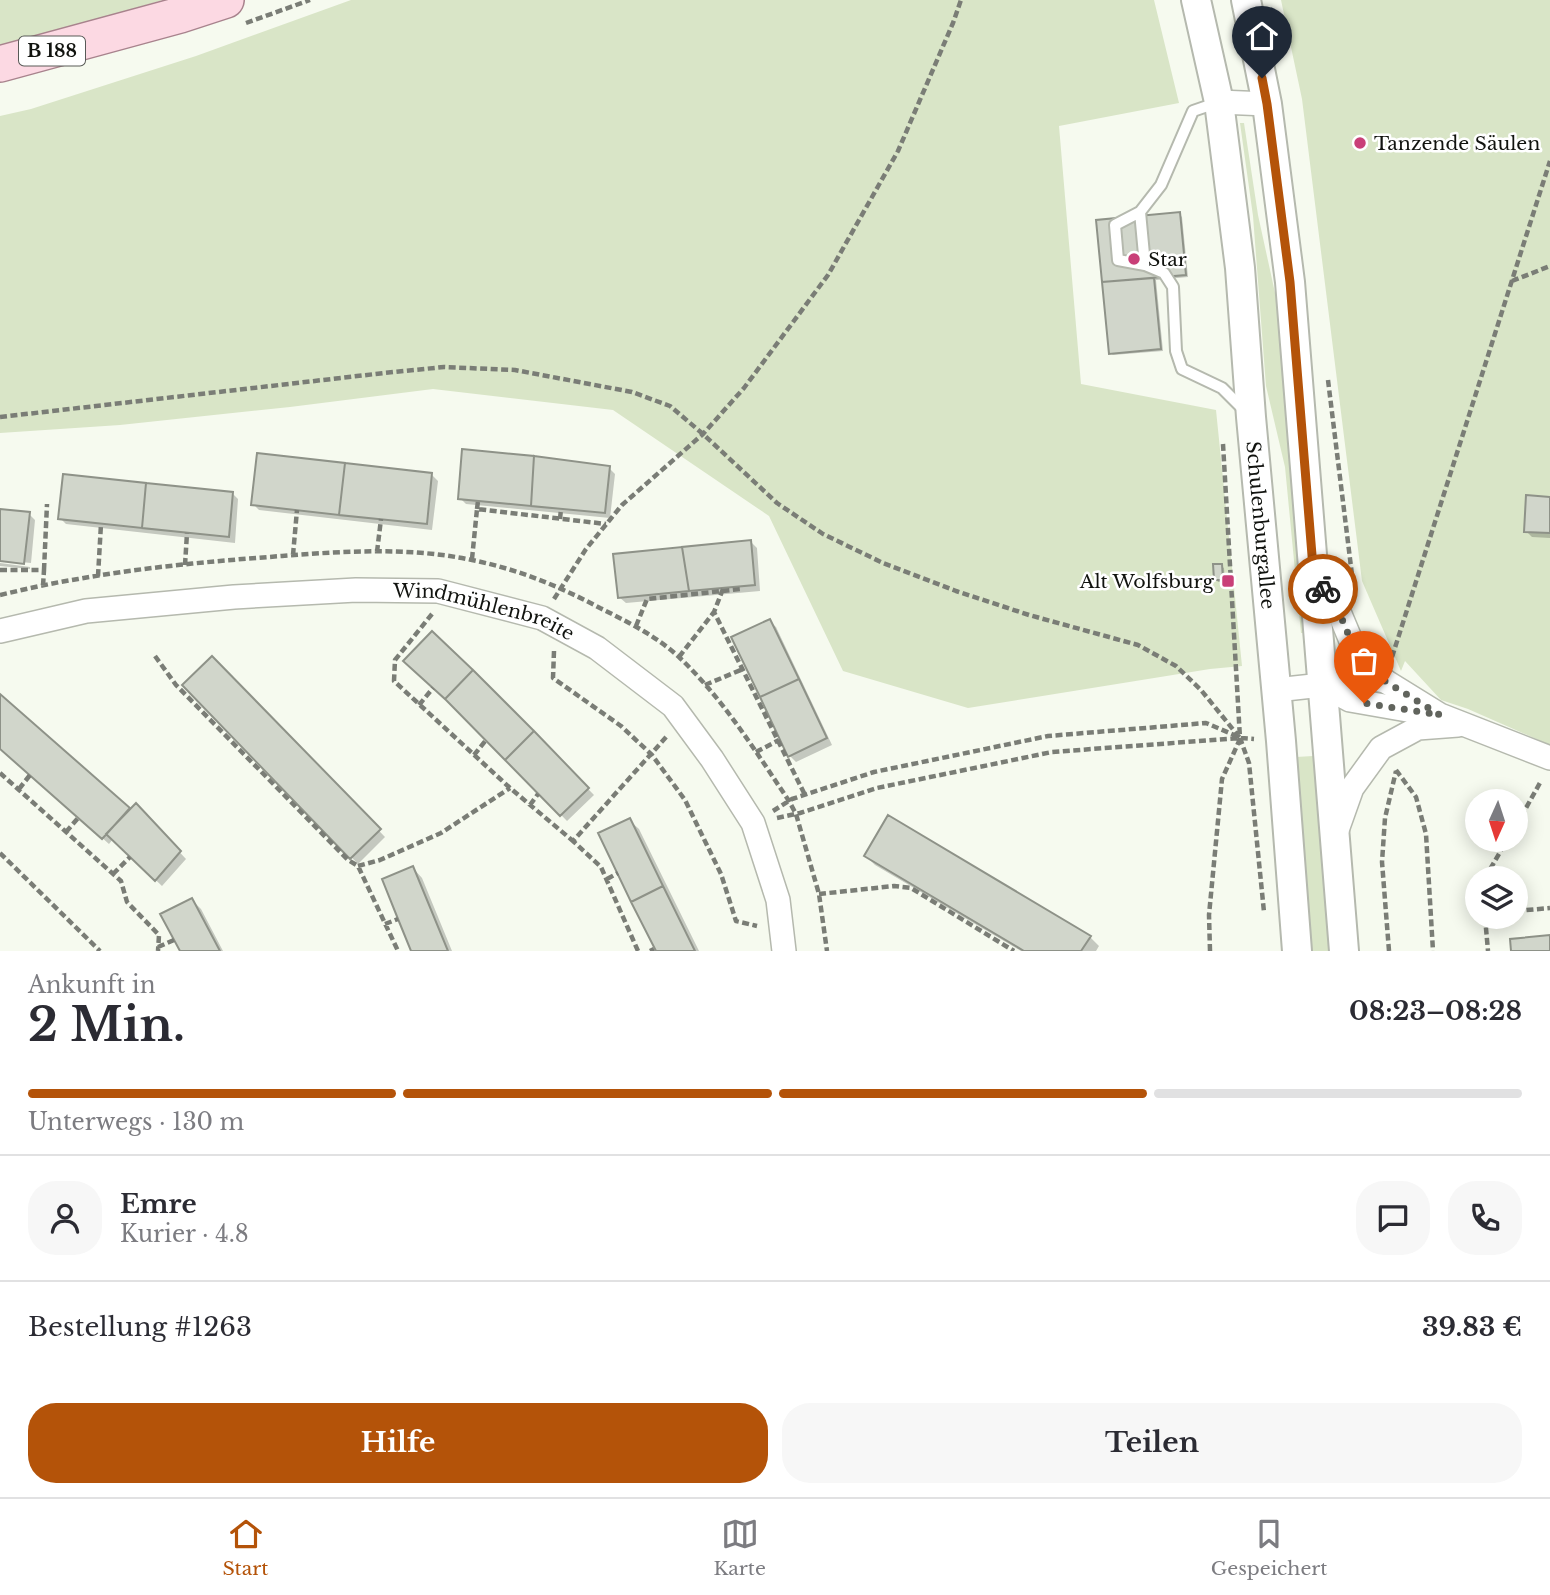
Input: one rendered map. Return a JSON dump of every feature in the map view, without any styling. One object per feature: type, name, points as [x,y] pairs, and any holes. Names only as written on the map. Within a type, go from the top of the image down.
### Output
[{"type":"main road","name":"B 188","points":[[0,64],[180,16],[226,0]]},
{"type":"street","name":"Schulenburgallee","points":[[1196,0],[1219,102],[1240,268],[1297,951]]},
{"type":"street","points":[[1246,0],[1267,104],[1290,282],[1344,951]]},
{"type":"street","points":[[1219,102],[1267,104]]},
{"type":"street","points":[[1314,580],[1334,600],[1357,655],[1385,681],[1440,715]]},
{"type":"street","name":"Windmühlenbreite","points":[[0,631],[86,611],[234,597],[356,590],[438,591],[542,618],[597,648],[673,706],[712,759],[753,823],[778,900],[784,951]]},
{"type":"street","points":[[1276,690],[1322,685],[1348,675],[1385,681]]},
{"type":"street","points":[[1322,685],[1350,700],[1440,715],[1464,724],[1547,768]]},
{"type":"street","points":[[1335,836],[1352,788],[1381,748],[1418,728],[1464,724]]},
{"type":"lane","points":[[1219,102],[1193,111],[1161,186],[1140,212],[1115,225],[1118,260],[1144,265],[1164,273],[1173,287],[1176,351],[1182,369],[1222,388],[1251,416]]},
{"type":"lane","points":[[1140,212],[1144,265]]},
{"type":"path","points":[[542,618],[586,549],[606,524],[622,505],[703,434],[744,388],[828,275],[898,151],[961,0]]},
{"type":"path","points":[[1392,659],[1550,160]]},
{"type":"path","points":[[1512,281],[1550,266]]},
{"type":"path","points":[[0,417],[444,368],[515,370],[632,392],[670,406],[777,503],[823,534],[883,563],[956,591],[1029,615],[1138,645],[1176,666],[1240,738],[1249,763],[1265,924]]},
{"type":"path","points":[[471,560],[478,501]]},
{"type":"path","points":[[43,586],[47,503]]},
{"type":"path","points":[[478,509],[606,524]]},
{"type":"path","points":[[560,519],[561,509]]},
{"type":"path","points":[[293,555],[297,510]]},
{"type":"path","points":[[377,551],[381,519]]},
{"type":"path","points":[[98,576],[101,523]]},
{"type":"path","points":[[185,565],[187,533]]},
{"type":"path","points":[[0,595],[98,576],[185,565],[293,555],[377,551],[411,551],[471,560],[528,574],[636,626],[679,657],[722,704],[796,814],[819,894],[827,951]]},
{"type":"path","points":[[0,570],[44,570]]},
{"type":"path","points":[[636,626],[647,598],[741,589]]},
{"type":"path","points":[[679,657],[714,612],[723,590]]},
{"type":"path","points":[[421,611],[433,613],[395,660],[394,681],[601,867],[638,951]]},
{"type":"path","points":[[714,612],[805,795]]},
{"type":"path","points":[[554,649],[553,678],[621,726],[652,755],[685,800],[721,874],[736,921],[766,928]]},
{"type":"path","points":[[155,656],[176,685],[348,860],[358,866],[398,951]]},
{"type":"path","points":[[705,685],[744,668]]},
{"type":"path","points":[[419,705],[433,688]]},
{"type":"path","points":[[573,841],[682,718]]},
{"type":"path","points":[[753,823],[789,801],[874,772],[1048,736],[1206,723],[1240,738]]},
{"type":"path","points":[[753,823],[796,814],[877,788],[1052,752],[1240,738]]},
{"type":"path","points":[[1210,951],[1209,915],[1222,779],[1240,738]]},
{"type":"path","points":[[474,755],[486,740]]},
{"type":"path","points":[[756,752],[779,740]]},
{"type":"path","points":[[1528,804],[1547,768]]},
{"type":"path","points":[[1389,951],[1382,862],[1385,818],[1396,770],[1416,797],[1426,834],[1433,951]]},
{"type":"path","points":[[0,773],[121,881],[127,902],[159,935],[158,949]]},
{"type":"path","points":[[19,789],[30,775]]},
{"type":"path","points":[[358,866],[380,860],[441,833],[510,788]]},
{"type":"path","points":[[530,805],[538,794]]},
{"type":"path","points":[[66,832],[78,818]]},
{"type":"path","points":[[0,853],[100,951]]},
{"type":"path","points":[[113,874],[130,857]]},
{"type":"path","points":[[607,879],[618,873]]},
{"type":"path","points":[[819,894],[894,886],[912,887],[1014,951]]},
{"type":"path","points":[[1528,910],[1550,908]]},
{"type":"path","points":[[385,924],[398,919]]},
{"type":"path","points":[[1486,929],[1489,951]]},
{"type":"path","points":[[158,949],[174,940]]},
{"type":"green space","points":[[0,0],[163,0],[0,47]]},
{"type":"green space","points":[[351,0],[1154,0],[1179,103],[1059,126],[1081,384],[1216,410],[1242,666],[968,708],[843,671],[769,516],[613,410],[433,389],[120,425],[0,433],[0,116],[31,109],[196,56]]},
{"type":"green space","points":[[1281,0],[1550,0],[1550,745],[1441,700],[1405,661],[1401,671],[1362,581],[1302,99]]},
{"type":"green space","points":[[1240,123],[1244,123],[1258,215],[1277,302],[1305,633],[1301,633],[1285,467],[1266,386],[1253,216]]},
{"type":"green space","points":[[1313,756],[1329,951],[1312,951],[1296,757]]},
{"type":"building","points":[[1180,212],[1186,275],[1102,282],[1096,220]]},
{"type":"building","points":[[1154,278],[1161,349],[1109,354],[1102,282]]},
{"type":"building","points":[[462,449],[534,456],[531,506],[458,499]]},
{"type":"building","points":[[257,453],[345,463],[339,515],[251,505]]},
{"type":"building","points":[[534,456],[610,466],[605,513],[531,506]]},
{"type":"building","points":[[345,463],[432,473],[427,524],[339,515]]},
{"type":"building","points":[[63,474],[146,483],[142,528],[58,519]]},
{"type":"building","points":[[146,483],[233,492],[229,537],[142,528]]},
{"type":"building","points":[[1526,495],[1550,497],[1550,533],[1524,532]]},
{"type":"building","points":[[0,509],[30,512],[24,564],[0,561]]},
{"type":"building","points":[[751,540],[755,585],[689,591],[682,547]]},
{"type":"building","points":[[682,547],[689,591],[618,598],[613,554]]},
{"type":"building","points":[[1213,564],[1222,564],[1223,580],[1214,580]]},
{"type":"building","points":[[770,619],[799,679],[760,697],[731,637]]},
{"type":"building","points":[[432,631],[473,670],[445,699],[403,661]]},
{"type":"building","points":[[212,656],[381,829],[350,859],[182,685]]},
{"type":"building","points":[[473,670],[534,731],[505,760],[445,699]]},
{"type":"building","points":[[799,679],[827,738],[788,757],[760,697]]},
{"type":"building","points":[[0,694],[130,808],[102,839],[0,749]]},
{"type":"building","points":[[534,731],[589,788],[560,816],[505,760]]},
{"type":"building","points":[[136,803],[181,851],[155,881],[106,834]]},
{"type":"building","points":[[888,815],[1091,936],[1081,951],[1024,951],[864,856]]},
{"type":"building","points":[[630,818],[663,886],[631,902],[598,833]]},
{"type":"building","points":[[413,866],[448,951],[411,951],[382,879]]},
{"type":"building","points":[[663,886],[695,951],[656,951],[631,902]]},
{"type":"building","points":[[192,898],[220,951],[180,951],[160,914]]},
{"type":"building","points":[[1550,935],[1550,951],[1511,951],[1510,939]]},
{"type":"way so far","points":[[1323,589],[1334,600],[1357,655],[1385,681],[1440,715],[1364,703]]},
{"type":"place","name":"Tanzende Säulen","points":[[1360,143]]},
{"type":"place","name":"Star","points":[[1134,259]]},
{"type":"place","name":"Alt Wolfsburg","points":[[1228,581]]},
{"type":"route","points":[[1262,78],[1290,282],[1314,580],[1323,589]]}]
